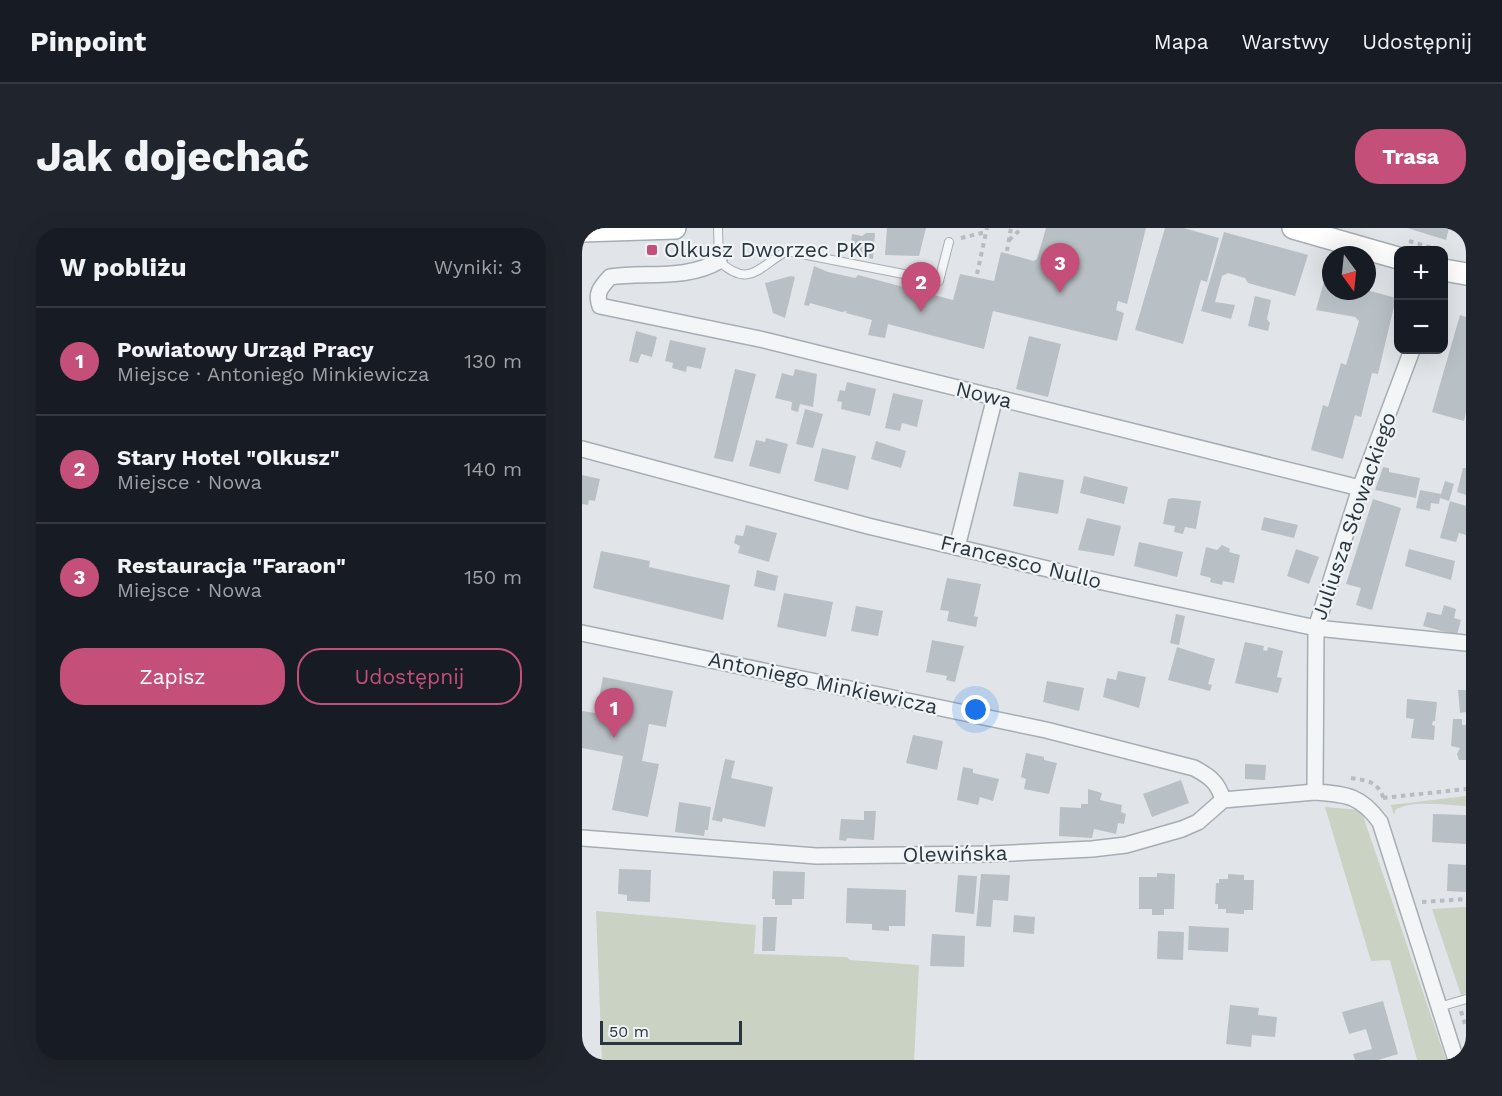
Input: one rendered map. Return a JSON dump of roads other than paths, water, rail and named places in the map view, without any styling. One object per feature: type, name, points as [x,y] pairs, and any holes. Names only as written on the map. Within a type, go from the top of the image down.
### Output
[{"type":"street","points":[[591,230],[675,228]]},
{"type":"street","points":[[1293,228],[1333,233],[1394,256]]},
{"type":"street","name":"Nowa","points":[[719,261],[706,269],[687,273],[610,277],[600,289],[598,299],[600,306],[764,340],[1360,488]]},
{"type":"street","points":[[1448,271],[1466,274]]},
{"type":"street","name":"Juliusza Słowackiego","points":[[1315,792],[1316,628],[1360,488],[1410,354]]},
{"type":"street","points":[[957,547],[995,397]]},
{"type":"street","name":"Francesco Nullo","points":[[582,449],[957,547],[1098,581],[1316,628],[1466,643]]},
{"type":"street","name":"Antoniego Minkiewicza","points":[[582,633],[1046,730],[1182,765],[1210,777],[1219,787],[1223,800]]},
{"type":"street","points":[[1223,800],[1315,792],[1350,797],[1366,804],[1380,822],[1456,1060]]},
{"type":"street","name":"Olewińska","points":[[582,838],[816,856],[991,854],[1092,849],[1126,845],[1182,829],[1198,822],[1223,800]]},
{"type":"lane","points":[[718,228],[719,261],[730,272],[747,276],[764,268],[776,256],[788,251],[939,281],[949,242]]},
{"type":"lane","points":[[1439,1007],[1466,999]]},
{"type":"place","name":"Olkusz Dworzec PKP","points":[[652,250]]},
{"type":"place","name":"Restauracja \"Faraon\"","points":[[1060,293]]},
{"type":"place","name":"Stary Hotel \"Olkusz\"","points":[[921,312]]},
{"type":"place","name":"Powiatowy Urząd Pracy","points":[[614,738]]}]
